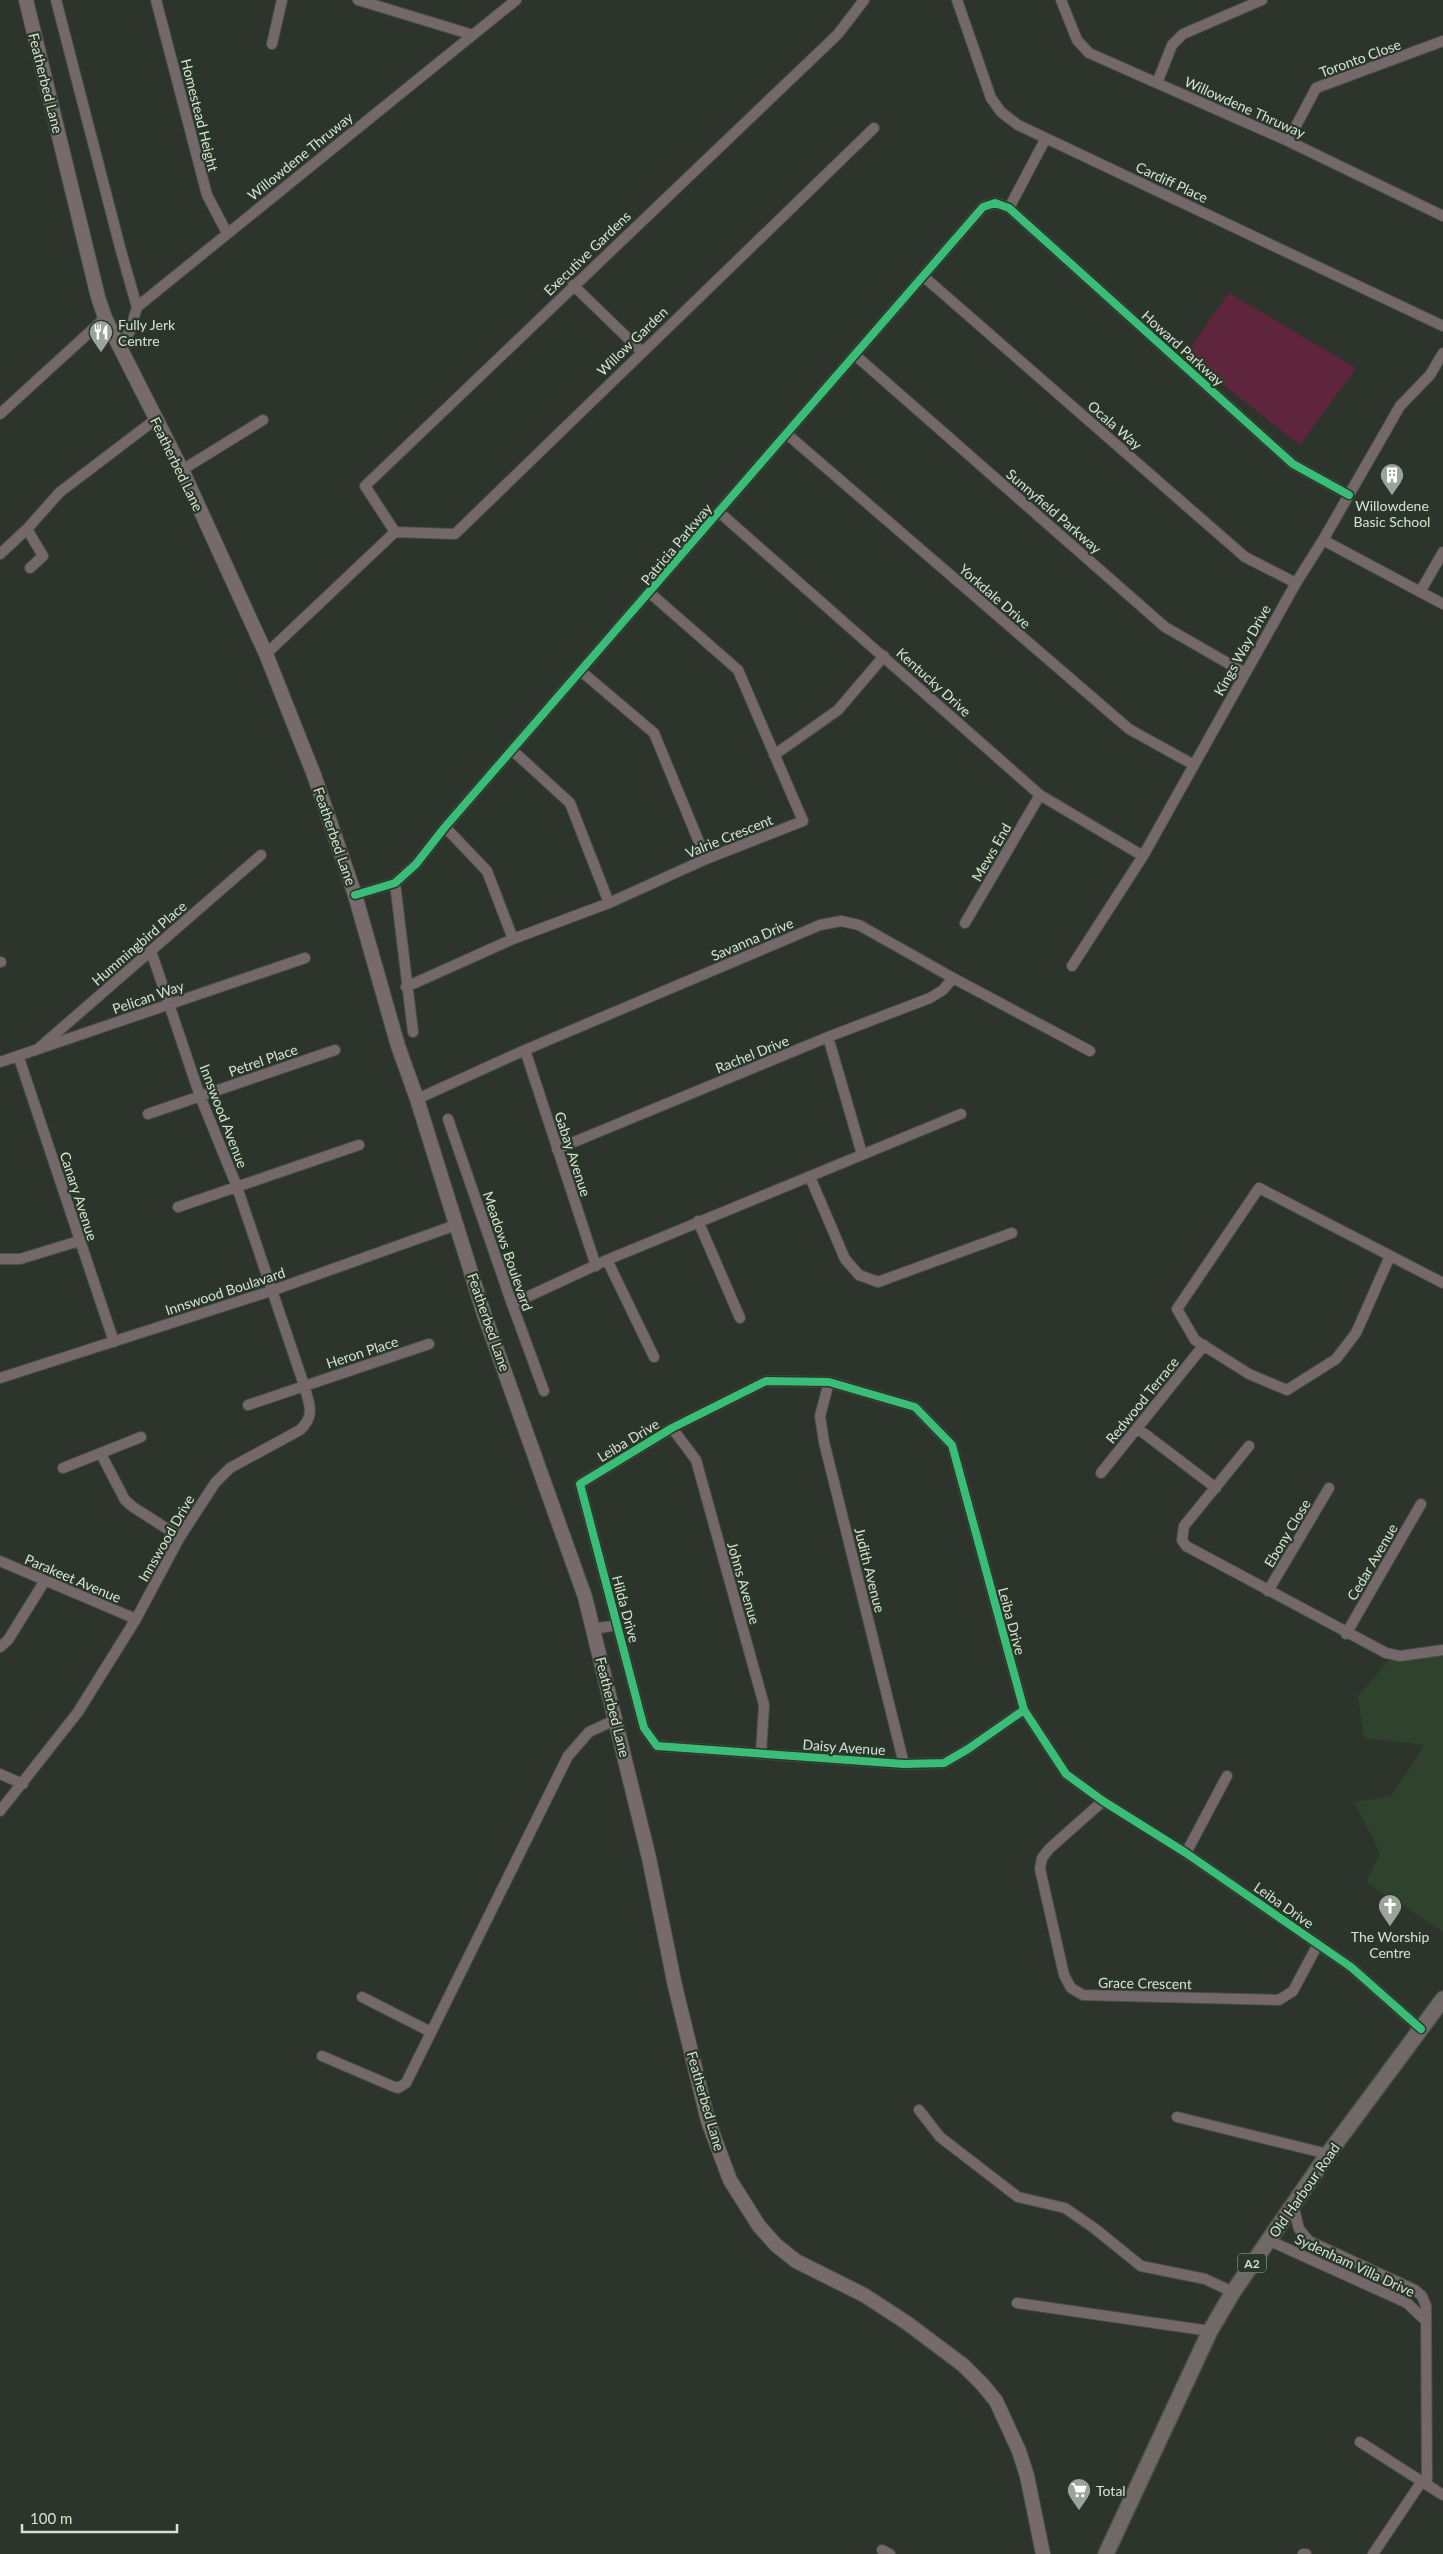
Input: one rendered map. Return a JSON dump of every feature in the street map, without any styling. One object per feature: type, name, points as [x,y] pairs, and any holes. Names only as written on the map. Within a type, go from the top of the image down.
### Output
[{"type":"main road","name":"Featherbed Lane","points":[[26,0],[96,288],[105,318],[182,470],[266,654],[314,776],[355,895],[398,1046],[417,1099],[484,1314],[585,1597],[617,1719],[650,1858],[676,1986],[708,2121],[730,2180],[759,2226],[776,2245],[796,2261],[864,2295],[907,2323],[963,2365],[983,2385],[996,2402],[1019,2451],[1027,2476],[1043,2554]]},
{"type":"main road","name":"Old Harbour Road","points":[[1106,2554],[1210,2331],[1233,2292],[1328,2154],[1443,1999]]},
{"type":"street","points":[[56,0],[121,251],[138,306],[130,331],[119,347]]},
{"type":"street","name":"Homestead Height","points":[[156,0],[207,195],[227,233]]},
{"type":"street","points":[[272,44],[282,0]]},
{"type":"street","points":[[358,0],[473,35]]},
{"type":"street","name":"Willowdene Thruway","points":[[138,306],[516,0]]},
{"type":"street","name":"Executive Gardens","points":[[395,532],[365,486],[573,285],[838,34],[864,0]]},
{"type":"street","name":"Cardiff Place","points":[[957,0],[991,98],[1001,112],[1018,125],[1443,326]]},
{"type":"street","name":"Willowdene Thruway","points":[[1062,0],[1077,40],[1089,52],[1288,141],[1443,216]]},
{"type":"street","points":[[1157,83],[1172,45],[1183,34],[1262,0]]},
{"type":"street","name":"Toronto Close","points":[[1288,141],[1316,88],[1442,44]]},
{"type":"street","name":"Willow Garden","points":[[395,532],[455,534],[641,351],[874,128]]},
{"type":"street","points":[[1009,208],[1046,138]]},
{"type":"street","name":"Patricia Parkway","points":[[355,895],[395,883],[416,864],[445,827],[650,594],[983,207],[995,203],[1009,208]]},
{"type":"street","name":"Howard Parkway","points":[[1009,208],[1294,464],[1349,495]]},
{"type":"street","name":"Ocala Way","points":[[923,276],[1245,557],[1296,583]]},
{"type":"street","points":[[573,285],[641,351]]},
{"type":"street","points":[[0,414],[105,318]]},
{"type":"street","name":"Kings Way Drive","points":[[1072,966],[1143,856],[1296,583],[1400,406],[1430,375],[1443,354]]},
{"type":"street","name":"Sunnyfield Parkway","points":[[855,355],[1165,627],[1246,673]]},
{"type":"street","points":[[0,554],[27,529],[60,492],[156,419]]},
{"type":"street","points":[[182,470],[263,420]]},
{"type":"street","name":"Yorkdale Drive","points":[[788,434],[1129,729],[1194,765]]},
{"type":"street","name":"Kentucky Drive","points":[[719,512],[1040,795],[1143,856]]},
{"type":"street","points":[[27,529],[43,556],[30,568]]},
{"type":"street","points":[[266,654],[395,532]]},
{"type":"street","points":[[1323,540],[1443,604]]},
{"type":"street","points":[[1420,592],[1443,552]]},
{"type":"street","name":"Valrie Crescent","points":[[406,987],[513,939],[609,902],[706,859],[802,821],[738,670],[650,594]]},
{"type":"street","points":[[774,755],[838,710],[884,656]]},
{"type":"street","points":[[582,672],[654,733],[706,859]]},
{"type":"street","points":[[512,750],[570,803],[609,902]]},
{"type":"street","name":"Mews End","points":[[965,924],[1040,795]]},
{"type":"street","points":[[445,827],[487,871],[513,939]]},
{"type":"street","name":"Hummingbird Place","points":[[35,1052],[262,855]]},
{"type":"street","points":[[395,883],[406,987],[413,1032]]},
{"type":"street","name":"Savanna Drive","points":[[417,1099],[525,1050],[820,925],[841,921],[859,925],[953,978],[1090,1051]]},
{"type":"street","name":"Innswood Avenue","points":[[151,951],[200,1096],[237,1187],[271,1291]]},
{"type":"street","name":"Pelican Way","points":[[0,1062],[19,1058],[305,958]]},
{"type":"street","name":"Rachel Drive","points":[[557,1149],[828,1037],[930,998],[943,990],[953,978]]},
{"type":"street","points":[[828,1037],[862,1154]]},
{"type":"street","name":"Petrel Place","points":[[148,1114],[335,1050]]},
{"type":"street","name":"Gabay Avenue","points":[[525,1050],[596,1266]]},
{"type":"street","name":"Canary Avenue","points":[[19,1058],[114,1342]]},
{"type":"street","points":[[512,1304],[698,1221],[810,1178],[862,1154],[961,1114]]},
{"type":"street","name":"Meadows Boulevard","points":[[448,1119],[544,1391]]},
{"type":"street","points":[[178,1207],[359,1145]]},
{"type":"street","points":[[810,1178],[845,1259],[859,1275],[878,1282],[1012,1233]]},
{"type":"street","points":[[1390,1256],[1356,1333],[1336,1360],[1288,1390],[1248,1374],[1195,1340],[1177,1309],[1259,1188],[1443,1283]]},
{"type":"street","points":[[698,1221],[740,1318]]},
{"type":"street","name":"Innswood Boulavard","points":[[0,1378],[271,1291],[456,1225]]},
{"type":"street","points":[[0,1259],[20,1259],[79,1241]]},
{"type":"street","points":[[607,1260],[654,1357]]},
{"type":"street","name":"Innswood Drive","points":[[0,1812],[78,1712],[136,1619],[180,1537],[215,1483],[230,1468],[300,1430],[309,1422],[311,1410],[304,1385],[271,1291]]},
{"type":"street","name":"Heron Place","points":[[248,1405],[429,1344]]},
{"type":"street","name":"Redwood Terrace","points":[[1102,1472],[1204,1345]]},
{"type":"street","name":"Leiba Drive","points":[[580,1484],[672,1428],[766,1381],[828,1382],[914,1407],[952,1445],[1024,1710],[1066,1774],[1186,1853],[1351,1967],[1421,2029]]},
{"type":"street","name":"Judith Avenue","points":[[828,1382],[820,1416],[824,1442],[904,1764]]},
{"type":"street","name":"Johns Avenue","points":[[672,1428],[696,1460],[764,1705],[761,1753]]},
{"type":"street","points":[[1137,1428],[1216,1488]]},
{"type":"street","points":[[63,1468],[141,1437]]},
{"type":"street","points":[[1249,1446],[1184,1526],[1182,1540],[1186,1546],[1346,1634],[1386,1653],[1400,1656],[1443,1650]]},
{"type":"street","points":[[101,1454],[125,1500],[133,1508],[180,1537]]},
{"type":"street","name":"Hilda Drive","points":[[580,1484],[644,1728],[650,1739]]},
{"type":"street","name":"Ebony Close","points":[[1268,1591],[1329,1488]]},
{"type":"street","name":"Cedar Avenue","points":[[1346,1634],[1421,1504]]},
{"type":"street","name":"Parakeet Avenue","points":[[0,1561],[44,1582],[136,1619]]},
{"type":"street","points":[[0,1647],[8,1640],[44,1582]]},
{"type":"street","points":[[593,1629],[617,1625]]},
{"type":"street","name":"Daisy Avenue","points":[[650,1739],[657,1746],[670,1748],[904,1764],[944,1763],[968,1749],[1024,1710]]},
{"type":"street","points":[[322,2056],[398,2088],[406,2084],[568,1756],[589,1732],[617,1719]]},
{"type":"street","points":[[0,1774],[23,1784]]},
{"type":"street","points":[[1186,1853],[1228,1776]]},
{"type":"street","name":"Grace Crescent","points":[[1103,1800],[1049,1849],[1042,1858],[1040,1869],[1064,1975],[1071,1988],[1083,1995],[1279,2000],[1293,1990],[1318,1944]]},
{"type":"street","points":[[362,1997],[431,2032]]},
{"type":"street","points":[[919,2110],[940,2137],[975,2166],[1018,2197],[1065,2208],[1094,2228],[1141,2266],[1205,2279],[1233,2292]]},
{"type":"street","points":[[1177,2117],[1328,2154]]},
{"type":"street","name":"Sydenham Villa Drive","points":[[1293,2204],[1299,2229],[1309,2242],[1415,2290],[1422,2296],[1426,2306],[1424,2482]]},
{"type":"street","name":"Sydenham Villa Drive","points":[[1268,2240],[1407,2303],[1426,2321]]},
{"type":"street","points":[[1017,2303],[1210,2331]]},
{"type":"street","points":[[1360,2442],[1443,2494]]},
{"type":"street","points":[[1372,2554],[1424,2482]]},
{"type":"shaded area","points":[[1229,293],[1356,368],[1300,445],[1185,355]]},
{"type":"shaded area","points":[[1443,1646],[1443,1932],[1366,1882],[1380,1853],[1354,1802],[1391,1796],[1425,1745],[1364,1738],[1358,1696],[1396,1652]]},
{"type":"cycle path","points":[[355,895],[395,883],[416,864],[445,827],[983,207],[995,203],[1009,208],[1293,464],[1349,495]]},
{"type":"cycle path","points":[[1024,1710],[968,1749],[944,1763],[904,1764],[657,1746],[644,1728],[580,1484],[672,1428],[766,1381],[829,1382],[915,1407],[952,1445],[1024,1710],[1066,1774],[1103,1801],[1186,1853],[1351,1967],[1421,2029]]},
{"type":"place","name":"Fully Jerk Centre","points":[[101,353]]},
{"type":"place","name":"Willowdene Basic School","points":[[1392,496]]},
{"type":"place","name":"The Worship Centre","points":[[1390,1927]]},
{"type":"place","name":"Total","points":[[1079,2511]]}]
